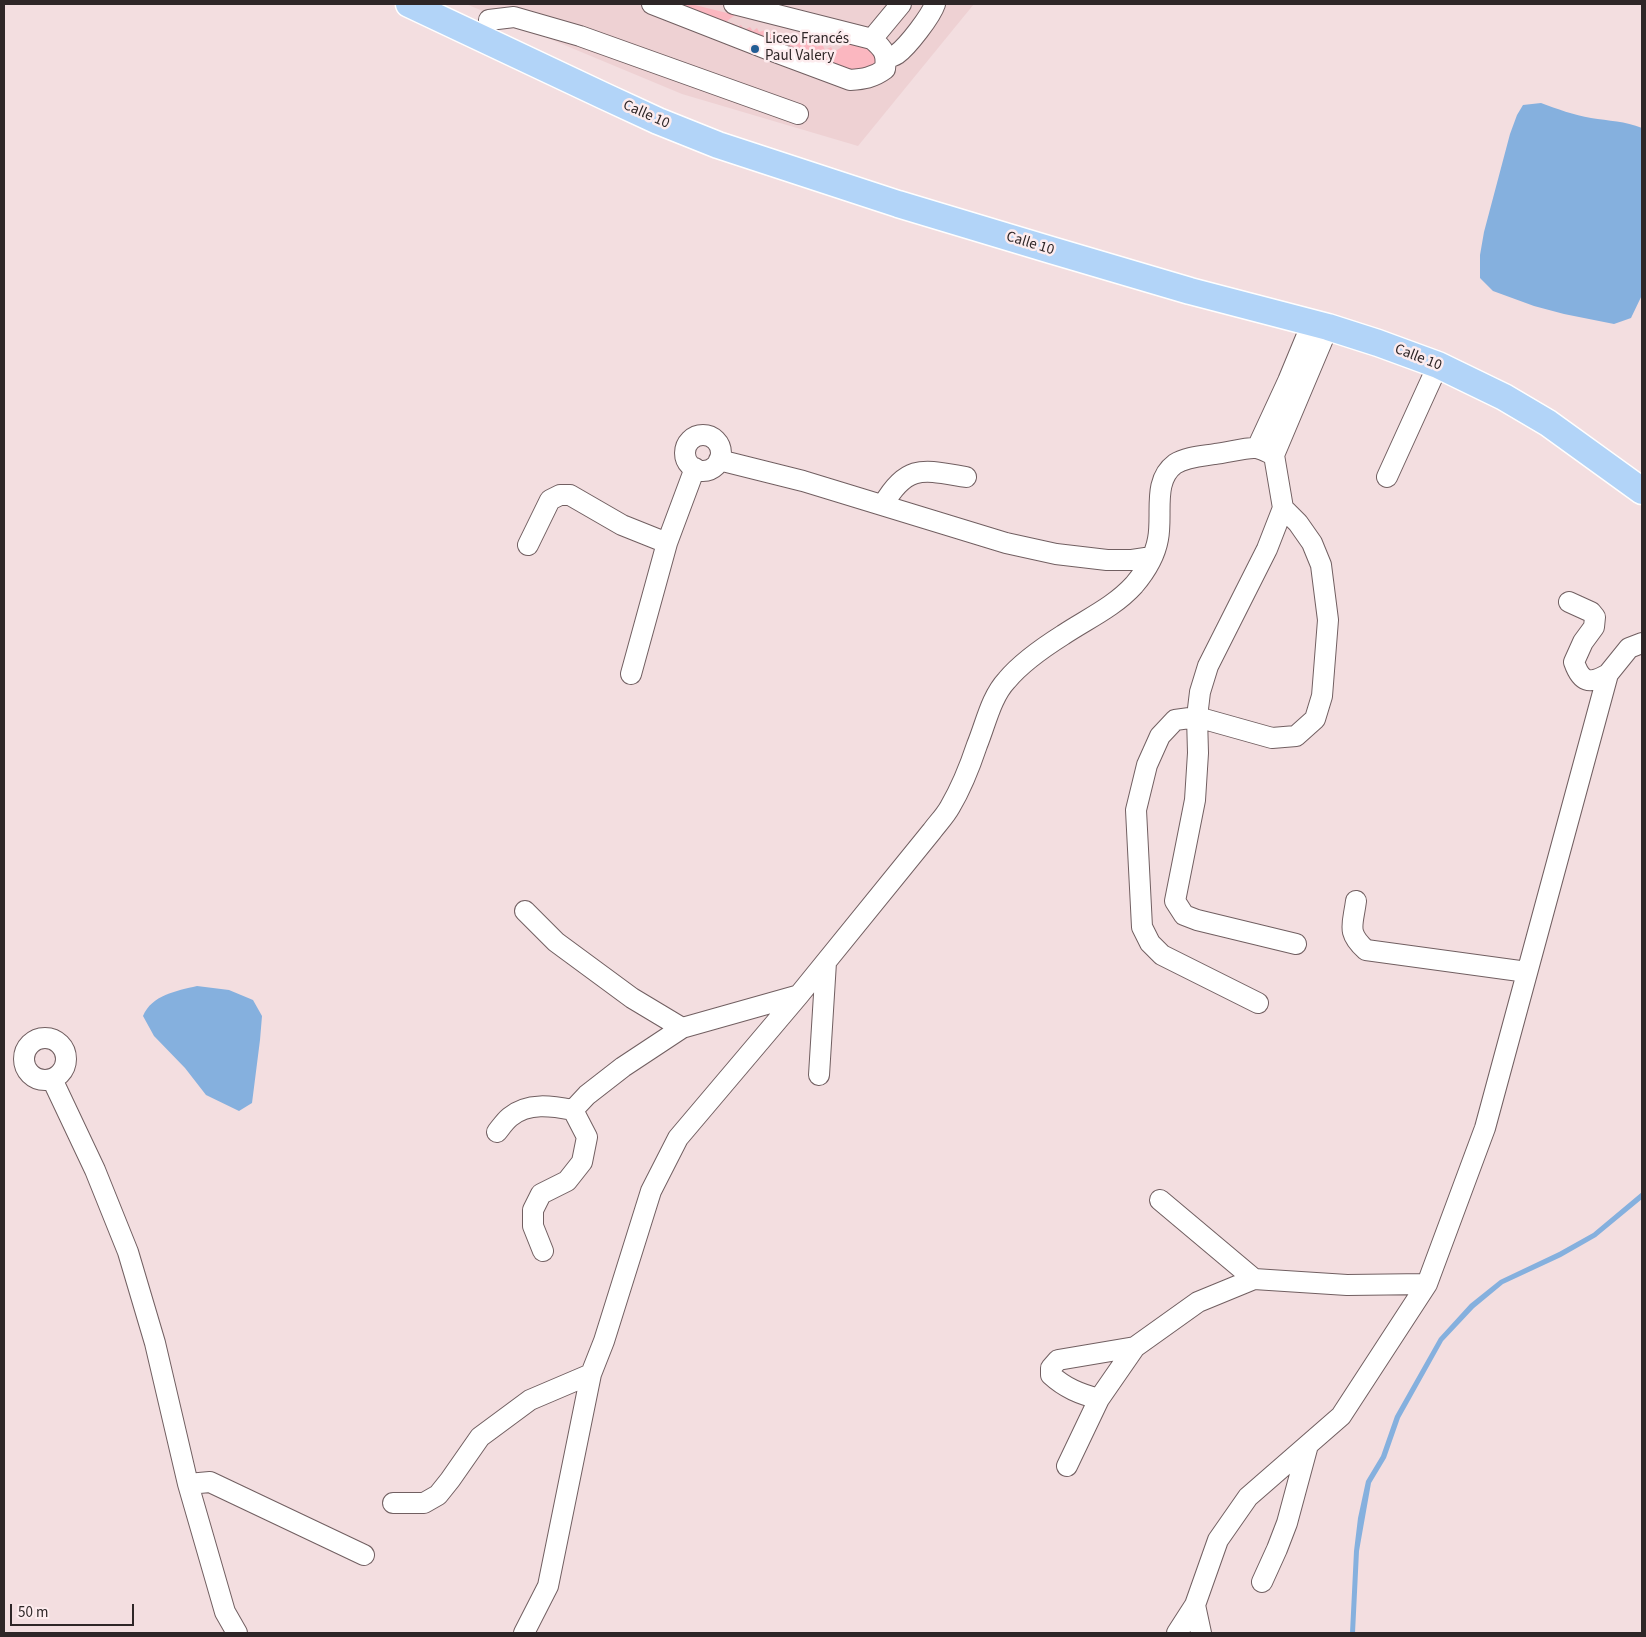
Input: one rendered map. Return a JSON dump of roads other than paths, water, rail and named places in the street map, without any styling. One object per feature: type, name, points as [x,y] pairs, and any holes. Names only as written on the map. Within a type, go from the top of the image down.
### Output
[{"type":"main road","name":"Calle 10","points":[[421,7],[490,22],[613,100],[658,121],[718,145],[898,204],[1190,291],[1320,325],[1378,343],[1438,365],[1504,397],[1548,423],[1642,491]]},
{"type":"lane","points":[[652,4],[850,80],[876,76],[885,69],[886,59],[882,47],[872,39],[734,4]]},
{"type":"lane","points":[[872,39],[901,4]]},
{"type":"lane","points":[[886,59],[898,53],[924,24],[932,13],[935,4]]},
{"type":"lane","points":[[490,22],[514,17],[536,23],[635,55],[713,85],[798,114]]},
{"type":"lane","points":[[1258,1003],[1162,955],[1150,943],[1142,927],[1136,810],[1147,765],[1160,736],[1175,720],[1197,717],[1272,738],[1296,736],[1314,719],[1322,696],[1328,620],[1321,565],[1312,543],[1298,523],[1283,508],[1265,452],[1320,325]]},
{"type":"lane","points":[[1387,477],[1438,365]]},
{"type":"lane","points":[[706,435],[718,442],[721,451],[719,460],[716,465],[706,470],[695,468],[686,458],[686,449],[690,441],[698,436],[706,435]]},
{"type":"lane","points":[[524,1633],[548,1586],[591,1374],[604,1341],[651,1191],[678,1138],[799,995],[950,807],[977,747],[994,697],[1006,680],[1021,666],[1062,635],[1101,612],[1119,598],[1144,572],[1152,557],[1158,536],[1160,490],[1162,479],[1168,471],[1176,463],[1185,459],[1265,452]]},
{"type":"lane","points":[[719,460],[803,481],[1006,543],[1056,554],[1121,560],[1152,557]]},
{"type":"lane","points":[[631,674],[667,543],[695,468]]},
{"type":"lane","points":[[883,505],[892,490],[909,475],[926,470],[966,477]]},
{"type":"lane","points":[[528,545],[550,500],[560,495],[570,495],[622,525],[667,543]]},
{"type":"lane","points":[[1283,508],[1267,549],[1208,666],[1200,692],[1197,717],[1198,753],[1195,800],[1175,901],[1184,915],[1197,920],[1296,944]]},
{"type":"lane","points":[[1569,602],[1591,612],[1595,617],[1594,627],[1583,642],[1574,662],[1578,674],[1586,680],[1597,680],[1608,674],[1629,648],[1642,643]]},
{"type":"lane","points":[[1177,1633],[1195,1605],[1218,1540],[1248,1497],[1341,1416],[1427,1284],[1485,1128],[1608,674]]},
{"type":"lane","points":[[1356,901],[1352,930],[1355,940],[1366,950],[1527,972]]},
{"type":"lane","points":[[525,911],[556,942],[632,998],[682,1028]]},
{"type":"lane","points":[[819,1076],[826,962]]},
{"type":"lane","points":[[572,1110],[587,1095],[623,1067],[682,1028],[799,995]]},
{"type":"lane","points":[[52,1079],[95,1170],[128,1252],[155,1343],[188,1484],[225,1612],[237,1633]]},
{"type":"lane","points":[[497,1132],[511,1116],[528,1108],[545,1105],[572,1110]]},
{"type":"lane","points":[[543,1251],[533,1226],[533,1210],[541,1194],[566,1181],[582,1162],[587,1137],[572,1110]]},
{"type":"lane","points":[[1160,1200],[1254,1279]]},
{"type":"lane","points":[[1067,1466],[1098,1399],[1135,1347],[1198,1302],[1254,1279],[1347,1285],[1427,1284]]},
{"type":"lane","points":[[1098,1399],[1083,1395],[1062,1384],[1051,1375],[1051,1368],[1058,1360],[1135,1347]]},
{"type":"lane","points":[[393,1503],[424,1502],[438,1495],[480,1437],[530,1400],[591,1374]]},
{"type":"lane","points":[[1262,1582],[1287,1523],[1308,1445]]},
{"type":"lane","points":[[188,1484],[210,1482],[364,1555]]},
{"type":"lane","points":[[1195,1605],[1201,1633]]},
{"type":"water","points":[[1541,103],[1578,115],[1642,128],[1642,295],[1631,318],[1614,324],[1564,314],[1534,306],[1493,291],[1480,278],[1480,255],[1484,232],[1510,134],[1523,105]]},
{"type":"water","points":[[197,986],[229,990],[253,1000],[262,1016],[252,1103],[239,1111],[206,1095],[185,1068],[154,1036],[143,1016],[152,1003],[165,995]]},
{"type":"water","points":[[1642,1192],[1642,1199],[1596,1237],[1561,1257],[1503,1284],[1474,1308],[1443,1341],[1400,1418],[1386,1458],[1371,1483],[1359,1551],[1355,1633],[1350,1633],[1354,1551],[1358,1518],[1366,1481],[1381,1456],[1395,1416],[1439,1338],[1470,1304],[1500,1280],[1559,1252],[1593,1233]]},
{"type":"place","name":"Liceo Francés Paul Valery","points":[[755,49]]}]
